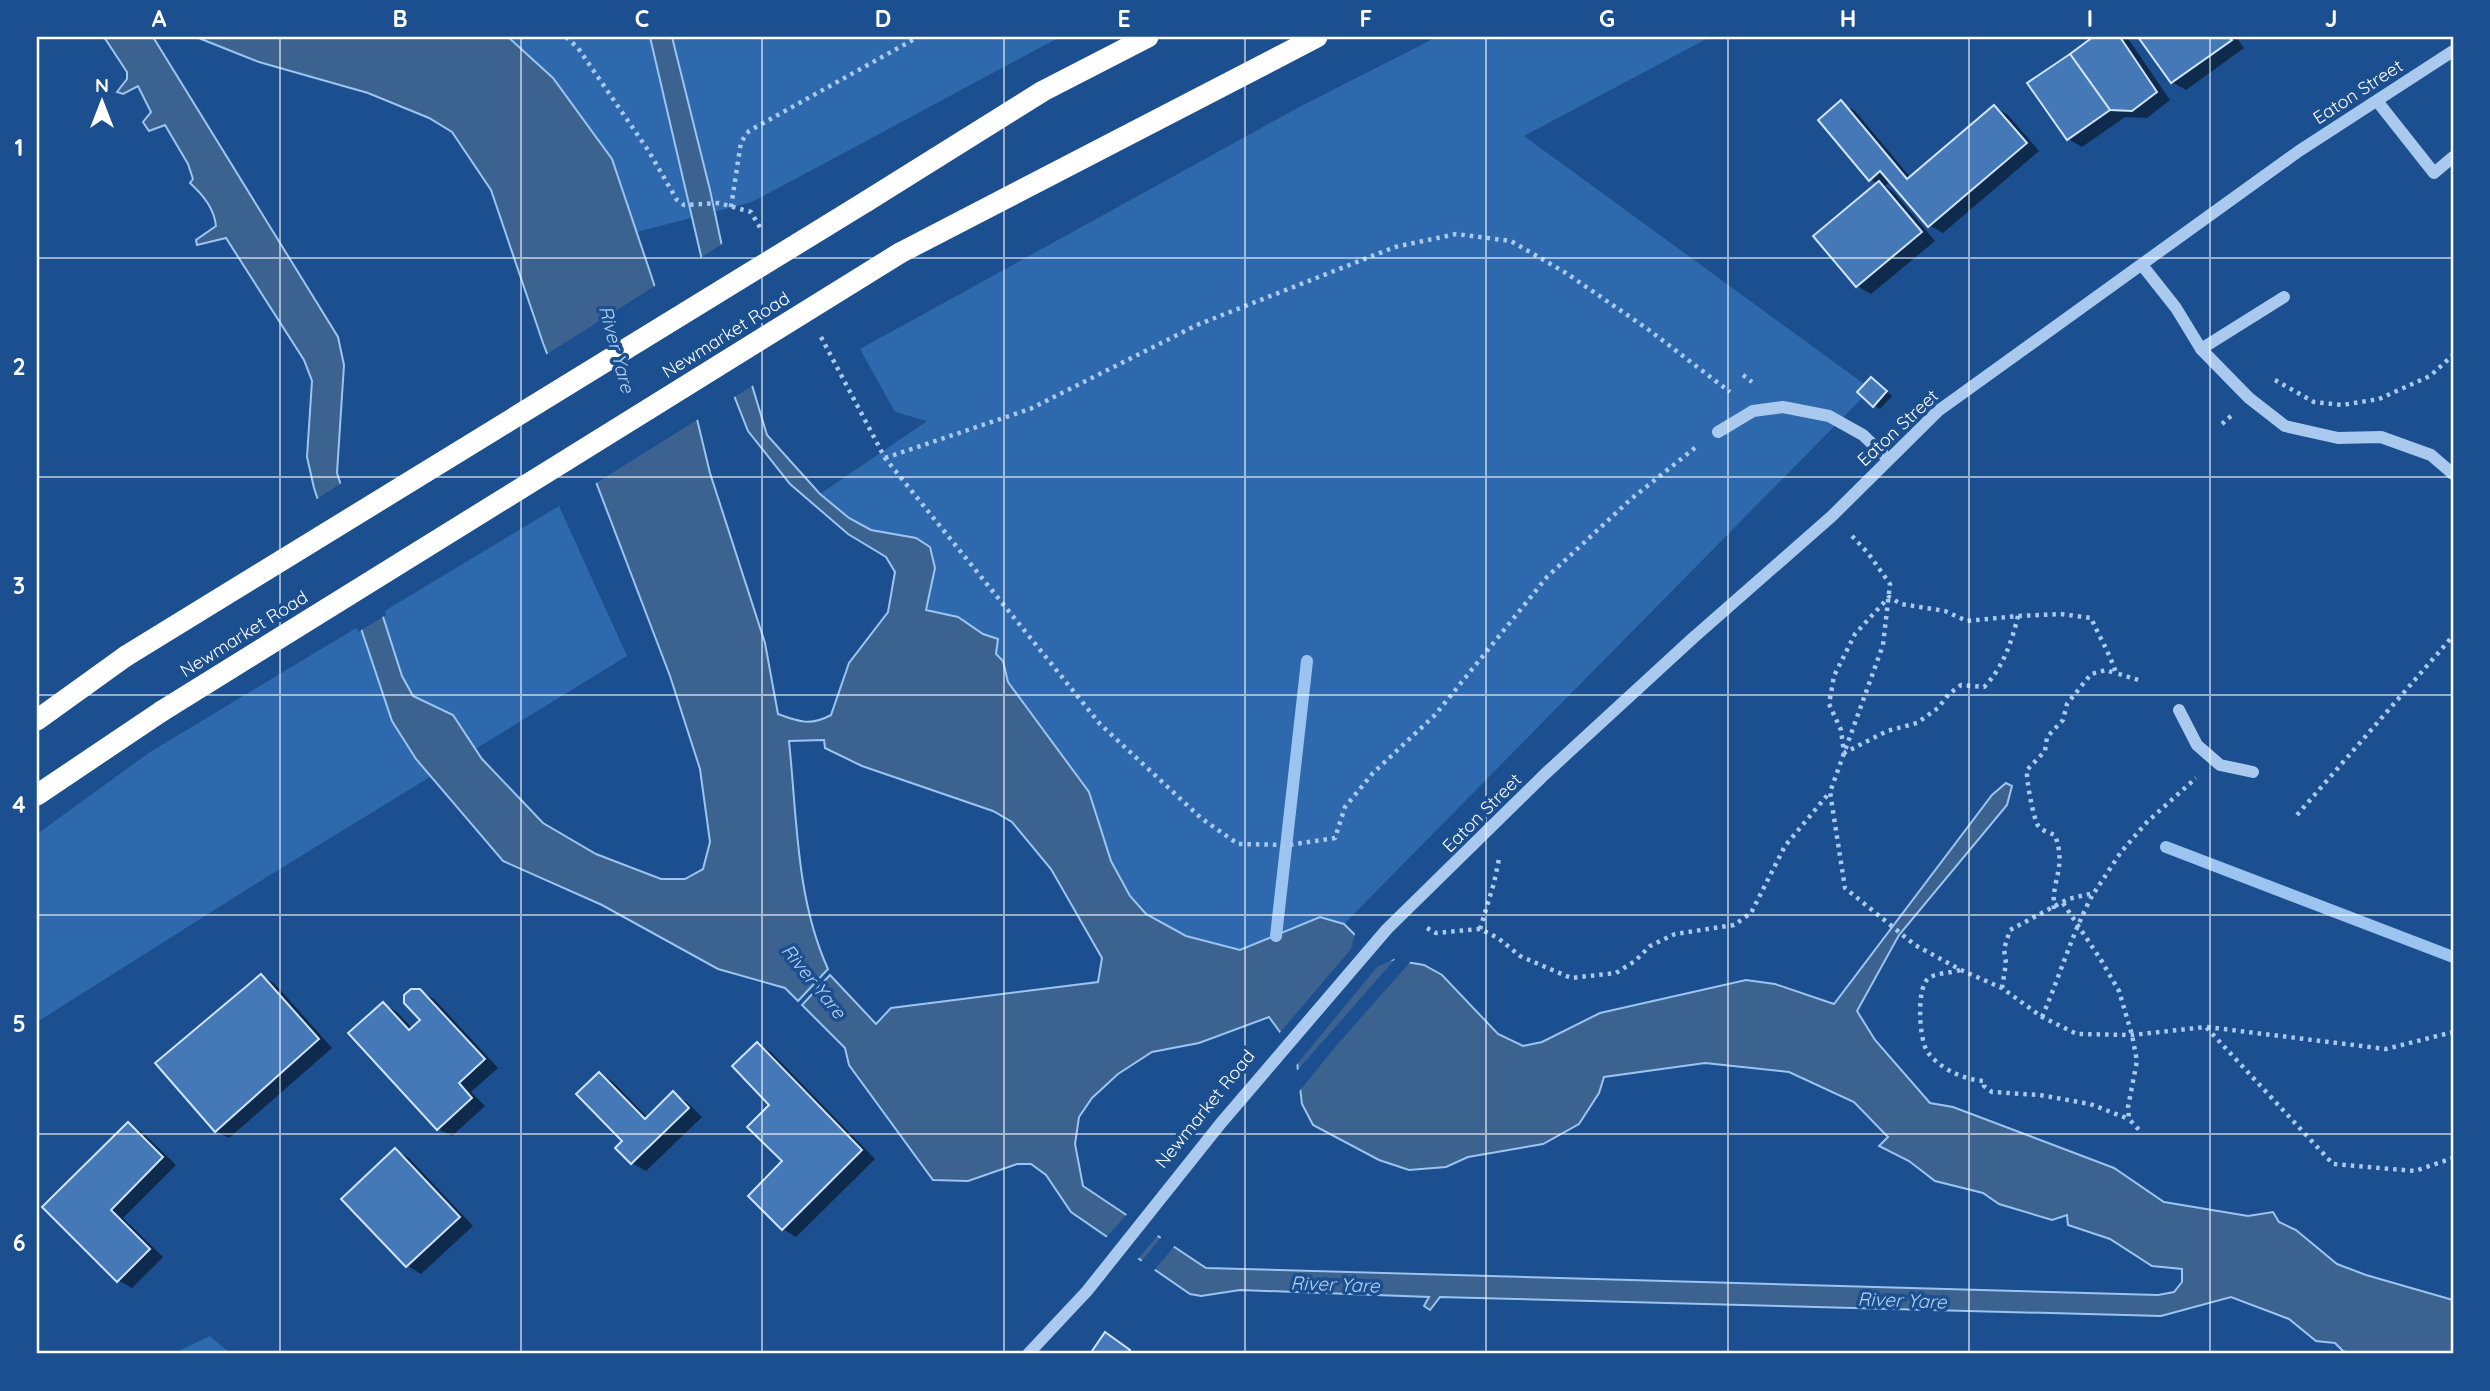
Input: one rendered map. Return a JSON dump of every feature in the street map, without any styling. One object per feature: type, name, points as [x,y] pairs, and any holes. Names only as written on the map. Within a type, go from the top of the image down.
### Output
[{"type":"highway","points":[[37,720],[127,656],[1043,91],[1148,37]]},
{"type":"highway","name":"Newmarket Road","points":[[37,795],[162,711],[900,254],[1317,37]]},
{"type":"street","name":"Eaton Street","points":[[1421,897],[1489,829],[1693,638],[1832,516],[1938,411],[2299,151],[2453,51]]},
{"type":"street","points":[[2377,101],[2434,173],[2453,157]]},
{"type":"street","points":[[2142,265],[2176,308],[2201,349],[2249,398],[2285,426],[2338,438],[2381,438],[2431,455],[2453,474]]},
{"type":"street","points":[[2201,349],[2284,297]]},
{"type":"street","points":[[1718,432],[1754,411],[1783,407],[1829,416],[1863,435],[1888,459]]},
{"type":"street","points":[[2179,710],[2197,745],[2220,765],[2253,772]]},
{"type":"street","name":"Newmarket Road","points":[[1028,1354],[1069,1310],[1221,1123],[1349,972],[1387,929],[1421,897]]},
{"type":"path","points":[[566,37],[578,48],[648,150],[677,200],[684,205],[719,203]]},
{"type":"path","points":[[732,207],[741,142],[749,131],[918,37]]},
{"type":"path","points":[[1718,432],[1631,499],[1547,578],[1435,715],[1373,773],[1345,807],[1335,838],[1287,845],[1238,844],[1202,818],[1100,724],[885,458],[1030,409],[1197,325],[1395,247],[1455,234],[1511,241],[1566,273],[1649,330],[1754,411]]},
{"type":"path","points":[[2265,374],[2314,402],[2342,405],[2379,399],[2430,376],[2453,355]]},
{"type":"path","points":[[1424,925],[1436,933],[1480,929],[1498,938],[1520,956],[1571,978],[1616,973],[1635,961],[1650,946],[1675,934],[1734,925],[1751,913],[1785,846],[1830,792],[1883,645],[1890,584],[1852,536]]},
{"type":"path","points":[[1889,597],[1901,604],[1945,611],[1967,621],[2060,614],[2091,618],[2104,648],[2112,658],[2116,673]]},
{"type":"path","points":[[1844,753],[1841,730],[1829,704],[1834,676],[1855,634],[1889,597]]},
{"type":"path","points":[[1844,753],[1887,731],[1917,723],[1938,708],[1948,694],[1961,685],[1984,687],[2002,661],[2018,616]]},
{"type":"path","points":[[2297,815],[2453,636]]},
{"type":"path","points":[[2054,909],[2054,887],[2059,878],[2060,849],[2055,835],[2040,829],[2035,820],[2035,807],[2030,802],[2026,786],[2027,770],[2045,751],[2047,737],[2063,720],[2067,704],[2091,674],[2106,670],[2141,681]]},
{"type":"path","points":[[2042,1017],[2061,974],[2076,925],[2121,852],[2147,822],[2193,782],[2213,759]]},
{"type":"path","points":[[1830,792],[1845,888],[1915,945],[2002,988],[2042,1017],[2077,1034],[2132,1035],[2206,1027],[2386,1049],[2453,1032]]},
{"type":"path","points":[[1480,929],[1499,864],[1496,840],[1489,829]]},
{"type":"path","points":[[2002,988],[2006,963],[2004,949],[2010,930],[2063,903],[2094,893]]},
{"type":"path","points":[[2063,903],[2119,991],[2137,1061],[2128,1107],[2129,1119]]},
{"type":"path","points":[[1961,970],[1930,976],[1923,982],[1920,1004],[1921,1035],[1927,1051],[1938,1062],[1958,1075],[1984,1081],[1984,1086],[1992,1092],[2040,1095],[2090,1104],[2129,1119],[2140,1130]]},
{"type":"path","points":[[2206,1027],[2333,1164],[2415,1171],[2453,1158]]},
{"type":"shaded area","points":[[508,37],[1060,37],[752,202],[637,232],[611,159]]},
{"type":"shaded area","points":[[1437,37],[1710,37],[1524,136],[1871,389],[1344,924],[1320,917],[1240,950],[1186,936],[1146,914],[1130,896],[1111,861],[1089,792],[1008,682],[1003,661],[996,654],[997,639],[983,634],[958,617],[926,610],[934,568],[916,538],[871,530],[849,518],[820,494],[927,421],[895,412],[860,349],[1303,105]]},
{"type":"shaded area","points":[[559,506],[627,656],[37,1022],[37,834],[150,752]]},
{"type":"shaded area","points":[[210,1336],[231,1354],[172,1354]]},
{"type":"water","name":"River Yare","points":[[104,37],[153,37],[338,337],[344,365],[337,473],[402,676],[413,696],[453,715],[482,759],[543,823],[596,854],[661,879],[685,879],[703,869],[710,842],[700,769],[670,676],[543,343],[491,190],[452,132],[429,118],[368,93],[259,62],[196,37],[508,37],[553,78],[612,159],[696,415],[710,473],[765,643],[778,714],[805,722],[817,721],[831,715],[849,663],[888,612],[895,572],[886,557],[848,534],[790,484],[748,431],[733,393],[650,37],[672,37],[710,190],[751,382],[767,435],[820,494],[849,518],[871,530],[916,538],[930,547],[935,568],[926,610],[958,617],[983,634],[998,639],[996,654],[1003,661],[1008,682],[1089,792],[1111,861],[1130,896],[1146,914],[1186,936],[1240,950],[1320,917],[1344,924],[1377,957],[1424,965],[1442,975],[1498,1034],[1523,1046],[1542,1042],[1600,1013],[1746,980],[1775,984],[1834,1004],[1992,795],[2006,783],[2012,786],[2007,805],[1899,935],[1857,1011],[1875,1040],[1930,1103],[1953,1107],[2114,1168],[2164,1202],[2248,1216],[2273,1212],[2279,1222],[2296,1230],[2337,1264],[2453,1300],[2453,1354],[2353,1354],[2343,1351],[2335,1343],[2316,1341],[2289,1319],[2231,1297],[2161,1316],[1440,1297],[1430,1310],[1424,1306],[1429,1297],[1240,1290],[1201,1296],[1190,1294],[1071,1212],[1046,1175],[1031,1164],[1017,1164],[968,1181],[933,1180],[849,1065],[845,1048],[802,1005],[830,975],[876,1024],[891,1008],[1098,982],[1102,958],[1051,869],[1012,822],[993,811],[862,766],[825,748],[824,740],[789,741],[804,886],[817,942],[828,969],[798,1001],[785,988],[718,969],[602,905],[503,861],[416,759],[392,721],[314,488],[307,457],[312,381],[304,360],[226,238],[197,245],[196,240],[216,226],[213,213],[190,183],[193,179],[188,164],[165,125],[149,131],[143,122],[151,112],[138,86],[123,94],[117,92],[127,79],[127,72]],"holes":[[[1269,1017],[1296,1054],[1302,1104],[1313,1125],[1379,1160],[1409,1170],[1446,1167],[1468,1157],[1543,1144],[1579,1124],[1599,1093],[1604,1077],[1705,1063],[1789,1072],[1854,1102],[1888,1137],[1879,1146],[1909,1161],[1935,1181],[1983,1193],[1999,1204],[2052,1220],[2067,1215],[2068,1225],[2110,1239],[2152,1266],[2182,1269],[2182,1282],[2174,1292],[2158,1295],[1206,1268],[1083,1186],[1075,1144],[1079,1117],[1092,1098],[1118,1074],[1152,1052],[1199,1043]]]},
{"type":"pier","points":[[725,242],[755,384],[731,399],[699,259]]},
{"type":"pier","points":[[658,284],[700,418],[593,485],[544,356]]},
{"type":"pier","points":[[343,482],[386,615],[358,632],[314,501]]},
{"type":"pier","points":[[1356,930],[1379,954],[1412,960],[1297,1094],[1295,1073],[1396,958],[1377,967],[1294,1068],[1293,1056],[1278,1035],[1351,949]]},
{"type":"pier","points":[[1129,1212],[1160,1233],[1136,1261],[1105,1239]]},
{"type":"pier","points":[[1163,1235],[1176,1244],[1153,1272],[1140,1263]]},
{"type":"building","points":[[2093,37],[2120,37],[2157,92],[2132,111],[2110,110],[2070,54]]},
{"type":"building","points":[[2138,37],[2229,37],[2232,40],[2171,83]]},
{"type":"building","points":[[2070,54],[2110,110],[2067,140],[2027,83]]},
{"type":"building","points":[[1841,100],[1907,179],[1994,105],[2027,143],[1928,227],[1880,171],[1869,181],[1818,120]]},
{"type":"building","points":[[1879,181],[1922,232],[1856,287],[1813,236]]},
{"type":"building","points":[[1871,377],[1887,391],[1873,407],[1857,392]]},
{"type":"building","points":[[261,974],[319,1039],[215,1132],[155,1063]]},
{"type":"building","points":[[411,989],[420,989],[485,1059],[459,1083],[472,1098],[437,1130],[348,1033],[383,1002],[409,1030],[420,1020],[404,1003],[404,995]]},
{"type":"building","points":[[757,1042],[862,1150],[782,1230],[748,1196],[782,1161],[747,1127],[769,1105],[732,1066]]},
{"type":"building","points":[[599,1072],[645,1119],[673,1091],[689,1108],[631,1164],[615,1148],[622,1141],[576,1094]]},
{"type":"building","points":[[128,1122],[163,1157],[111,1210],[150,1249],[117,1282],[42,1207]]},
{"type":"building","points":[[395,1148],[460,1217],[406,1267],[341,1199]]},
{"type":"building","points":[[1105,1332],[1130,1350],[1127,1354],[1090,1354]]},
{"type":"waterway","points":[[1276,936],[1307,661]]},
{"type":"waterway","points":[[2166,847],[2453,957]]}]
